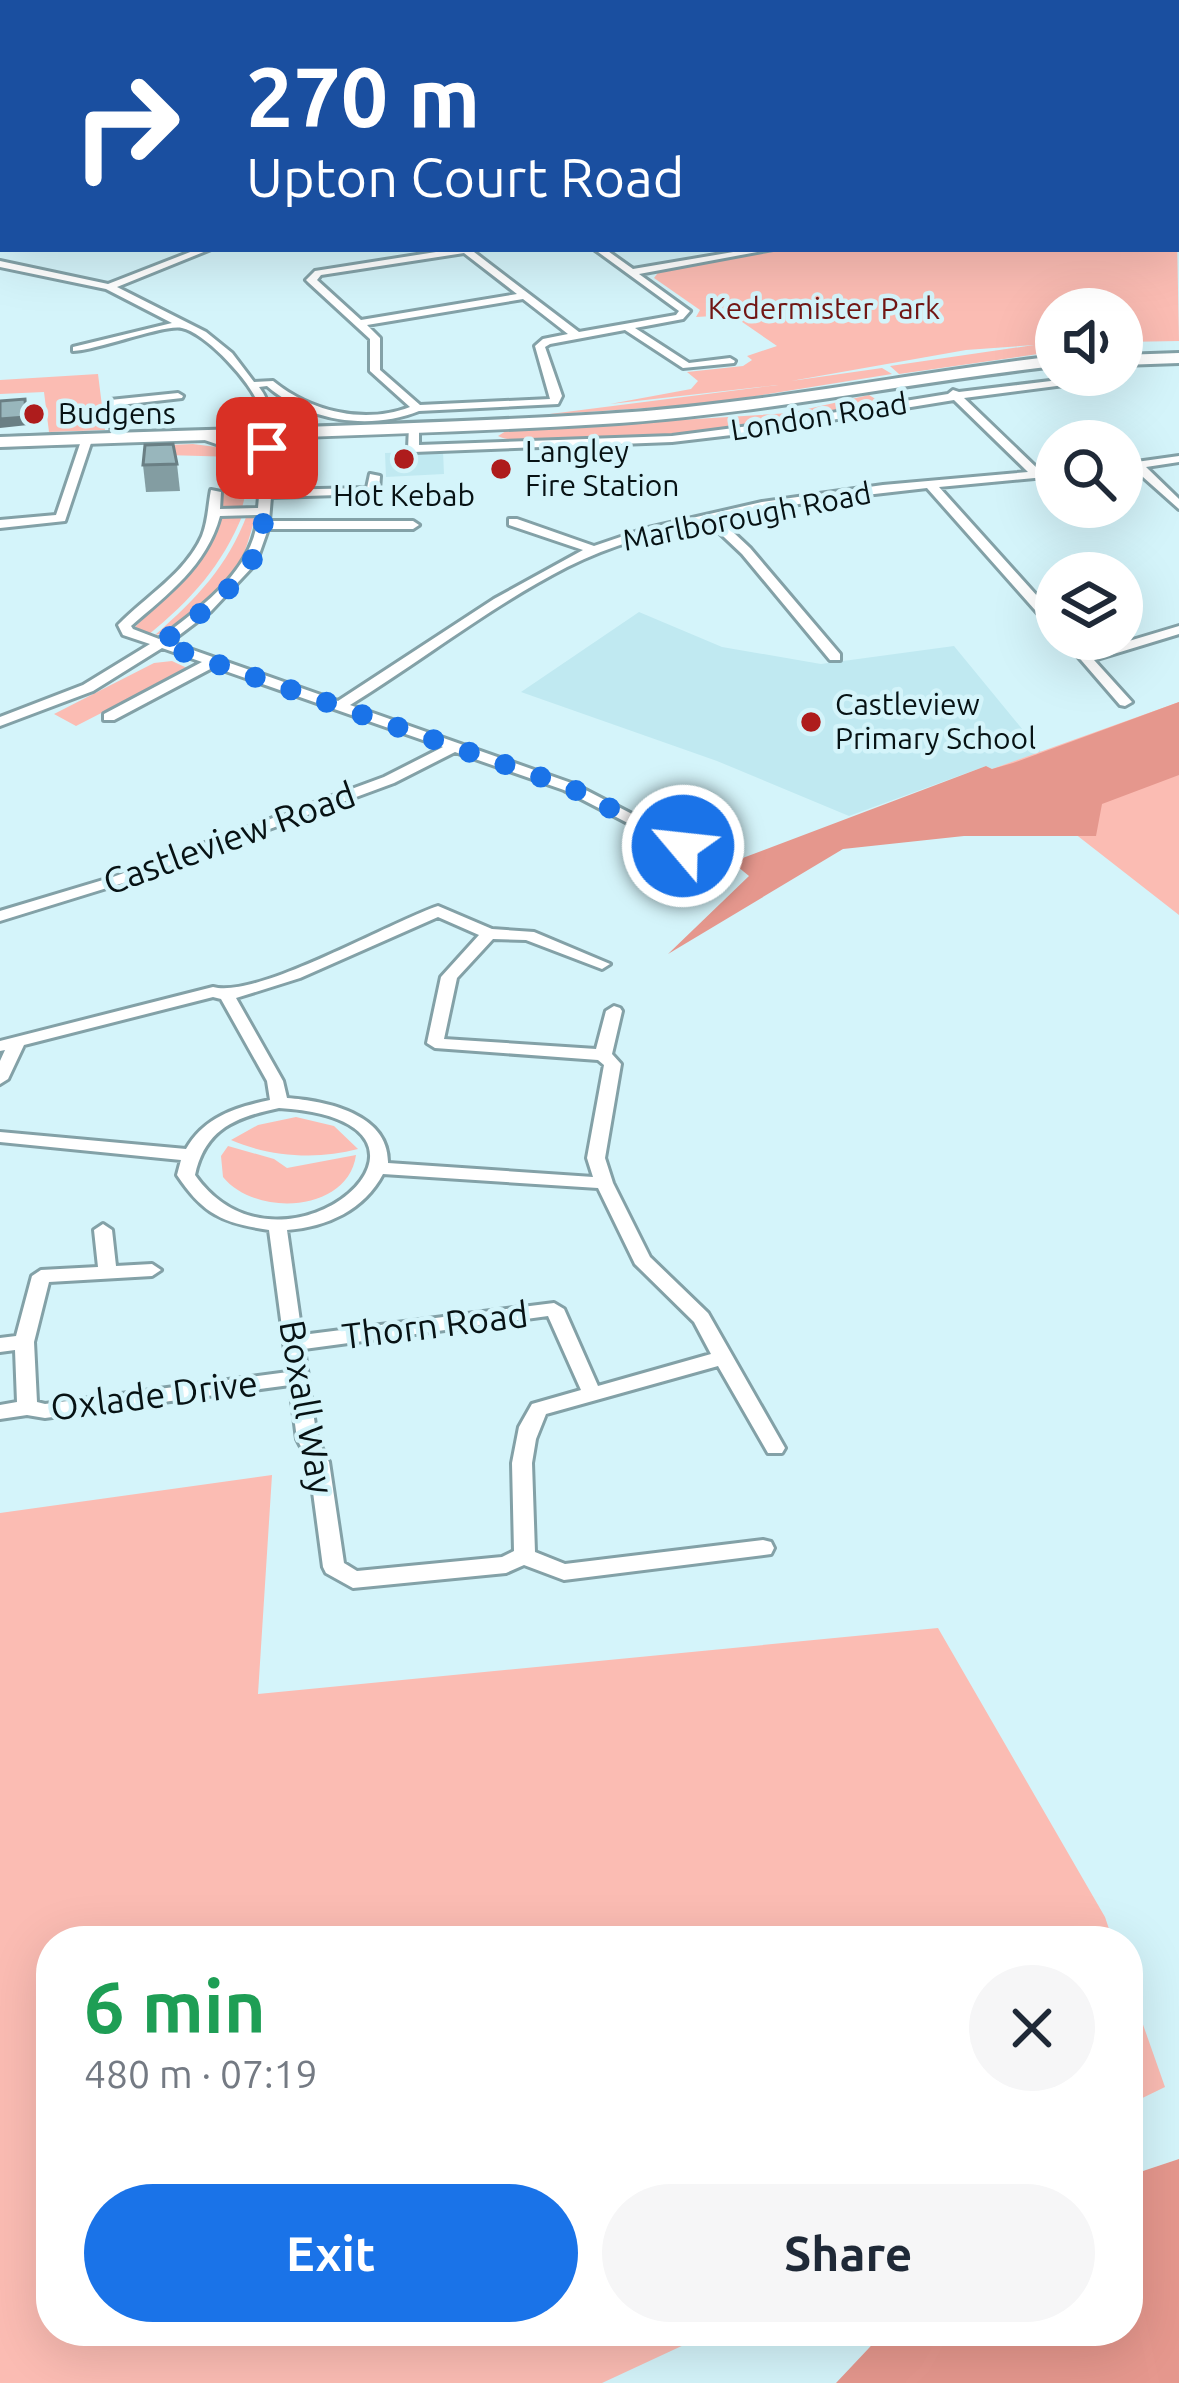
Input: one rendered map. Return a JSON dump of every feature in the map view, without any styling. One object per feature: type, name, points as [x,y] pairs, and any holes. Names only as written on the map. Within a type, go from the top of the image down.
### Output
[{"type":"main road","points":[[1143,359],[1179,358]]},
{"type":"main road","name":"London Road","points":[[0,442],[413,428],[697,412],[1035,364]]},
{"type":"street","points":[[109,287],[198,252]]},
{"type":"street","points":[[374,252],[386,262]]},
{"type":"street","points":[[417,408],[375,371],[376,338],[311,280],[318,273],[456,252]]},
{"type":"street","points":[[473,252],[576,335]]},
{"type":"street","points":[[252,385],[269,383],[285,397],[314,408],[357,415],[539,404],[557,396],[540,346],[679,317],[685,311],[603,252]]},
{"type":"street","points":[[631,272],[750,252]]},
{"type":"street","points":[[0,264],[109,287],[182,323],[228,355],[252,385],[266,408],[269,433],[263,518],[252,560],[207,608],[160,644],[88,688],[0,730]]},
{"type":"street","points":[[360,322],[527,295]]},
{"type":"street","points":[[77,349],[182,323]]},
{"type":"street","points":[[627,327],[687,366],[730,361]]},
{"type":"street","points":[[870,385],[900,404]]},
{"type":"street","name":"London Road","points":[[413,428],[414,449],[622,442],[705,436],[953,394],[1035,385]]},
{"type":"street","points":[[953,394],[1035,473]]},
{"type":"street","points":[[116,440],[114,403],[178,396]]},
{"type":"street","points":[[202,436],[235,447],[268,472]]},
{"type":"street","points":[[0,524],[61,518],[86,440]]},
{"type":"street","points":[[1143,464],[1179,459]]},
{"type":"street","points":[[1143,471],[1179,505]]},
{"type":"street","name":"Marlborough Road","points":[[338,707],[594,550],[711,518],[930,484],[1035,474]]},
{"type":"street","points":[[263,494],[374,491],[374,476]]},
{"type":"street","points":[[930,484],[1035,602]]},
{"type":"street","points":[[215,492],[217,513],[210,535],[190,567],[124,625],[128,632],[569,787],[683,846]]},
{"type":"street","points":[[217,513],[413,526]]},
{"type":"street","points":[[711,518],[746,551],[835,657]]},
{"type":"street","points":[[513,523],[594,550]]},
{"type":"street","points":[[1143,641],[1179,630]]},
{"type":"street","points":[[1087,660],[1125,702]]},
{"type":"street","points":[[109,717],[211,663]]},
{"type":"street","name":"Castleview Road","points":[[0,916],[118,880],[389,780],[454,747]]},
{"type":"street","points":[[0,1078],[8,1045],[213,992],[226,996],[294,974],[438,911],[490,934],[528,935],[602,964]]},
{"type":"street","points":[[490,934],[449,976],[436,1042],[603,1055],[613,1064],[596,1158],[604,1183],[642,1260],[701,1318],[775,1448]]},
{"type":"street","points":[[226,996],[275,1081],[279,1103]]},
{"type":"street","points":[[603,1055],[614,1011]]},
{"type":"street","points":[[279,1103],[332,1108],[369,1131],[378,1148],[377,1168],[353,1201],[331,1213],[277,1224],[244,1221],[215,1211],[196,1195],[186,1175],[189,1155],[211,1128],[230,1116],[279,1103]]},
{"type":"street","points":[[0,1137],[189,1155]]},
{"type":"street","points":[[377,1168],[604,1183]]},
{"type":"street","name":"Boxall Way","points":[[277,1224],[308,1439],[319,1462],[334,1567],[353,1580],[506,1565],[523,1556]]},
{"type":"street","points":[[104,1230],[108,1273]]},
{"type":"street","points":[[24,1342],[41,1276],[152,1270]]},
{"type":"street","name":"Thorn Road","points":[[295,1342],[554,1309],[592,1394]]},
{"type":"street","name":"Oxlade Drive","points":[[0,1345],[24,1342],[27,1408],[45,1412],[299,1378]]},
{"type":"street","points":[[723,1358],[539,1409],[529,1422],[521,1496],[527,1545],[523,1556],[564,1572],[763,1548]]},
{"type":"street","points":[[0,1412],[27,1408]]},
{"type":"shaded area","points":[[443,451],[444,474],[386,477],[385,453]]},
{"type":"shaded area","name":"Castleview Primary School","points":[[639,612],[722,647],[821,664],[954,646],[1041,752],[992,769],[986,766],[849,816],[717,761],[521,692]]},
{"type":"shaded area","points":[[1179,702],[1179,775],[1102,804],[1096,836],[964,836],[843,849],[668,954],[749,876],[732,862],[986,766],[992,769],[1013,763]]},
{"type":"shaded area","points":[[1179,2159],[1179,2383],[836,2383],[871,2346],[1143,2346],[1143,2171]]},
{"type":"green space","name":"Kedermister Park","points":[[771,252],[1177,252],[1179,341],[1143,342],[1143,288],[1035,288],[1035,354],[899,374],[890,366],[1034,345],[966,350],[791,381],[882,368],[892,374],[706,404],[542,415],[778,385],[610,404],[691,389],[698,381],[687,372],[743,366],[752,360],[747,356],[777,346],[732,315],[696,317],[700,310],[654,278],[660,270]]},
{"type":"green space","points":[[98,374],[105,430],[49,432],[44,392],[0,394],[0,380]]},
{"type":"green space","points":[[869,395],[882,403],[808,419],[686,434],[566,442],[498,436],[506,431],[790,413]]},
{"type":"green space","points":[[168,445],[224,448],[241,459],[248,484],[242,508],[215,505],[219,490],[232,489],[236,457],[166,455]]},
{"type":"green space","points":[[243,514],[215,566],[178,609],[148,635],[134,628],[180,581],[215,520]]},
{"type":"green space","points":[[247,515],[255,519],[238,565],[189,617],[155,635],[209,581]]},
{"type":"green space","points":[[172,661],[187,668],[185,674],[122,707],[76,726],[54,714],[154,663]]},
{"type":"green space","points":[[1179,702],[1179,915],[992,769]]},
{"type":"green space","points":[[296,1117],[334,1126],[358,1149],[294,1155],[231,1140],[258,1125]]},
{"type":"green space","points":[[228,1146],[274,1159],[287,1168],[356,1155],[336,1189],[299,1203],[277,1203],[256,1199],[223,1177],[221,1156]]},
{"type":"green space","points":[[272,1475],[258,1694],[938,1628],[1108,1926],[36,1926],[36,2346],[682,2346],[602,2383],[0,2383],[0,1513]]},
{"type":"green space","points":[[1143,2025],[1165,2087],[1143,2098]]},
{"type":"building","points":[[25,399],[26,417],[0,419],[0,401]]},
{"type":"building","points":[[173,444],[177,464],[143,465],[145,445]]},
{"type":"waterway","points":[[1143,2327],[1155,2383]]},
{"type":"waterway","points":[[910,2383],[925,2369],[938,2346]]},
{"type":"place","name":"Budgens","points":[[34,414]]},
{"type":"place","name":"Hot Kebab","points":[[404,459]]},
{"type":"place","name":"Langley Fire Station","points":[[501,469]]},
{"type":"place","name":"Castleview Primary School","points":[[811,722]]},
{"type":"route","points":[[267,448],[262,525],[252,560],[207,608],[160,644],[569,787],[683,846]]}]
